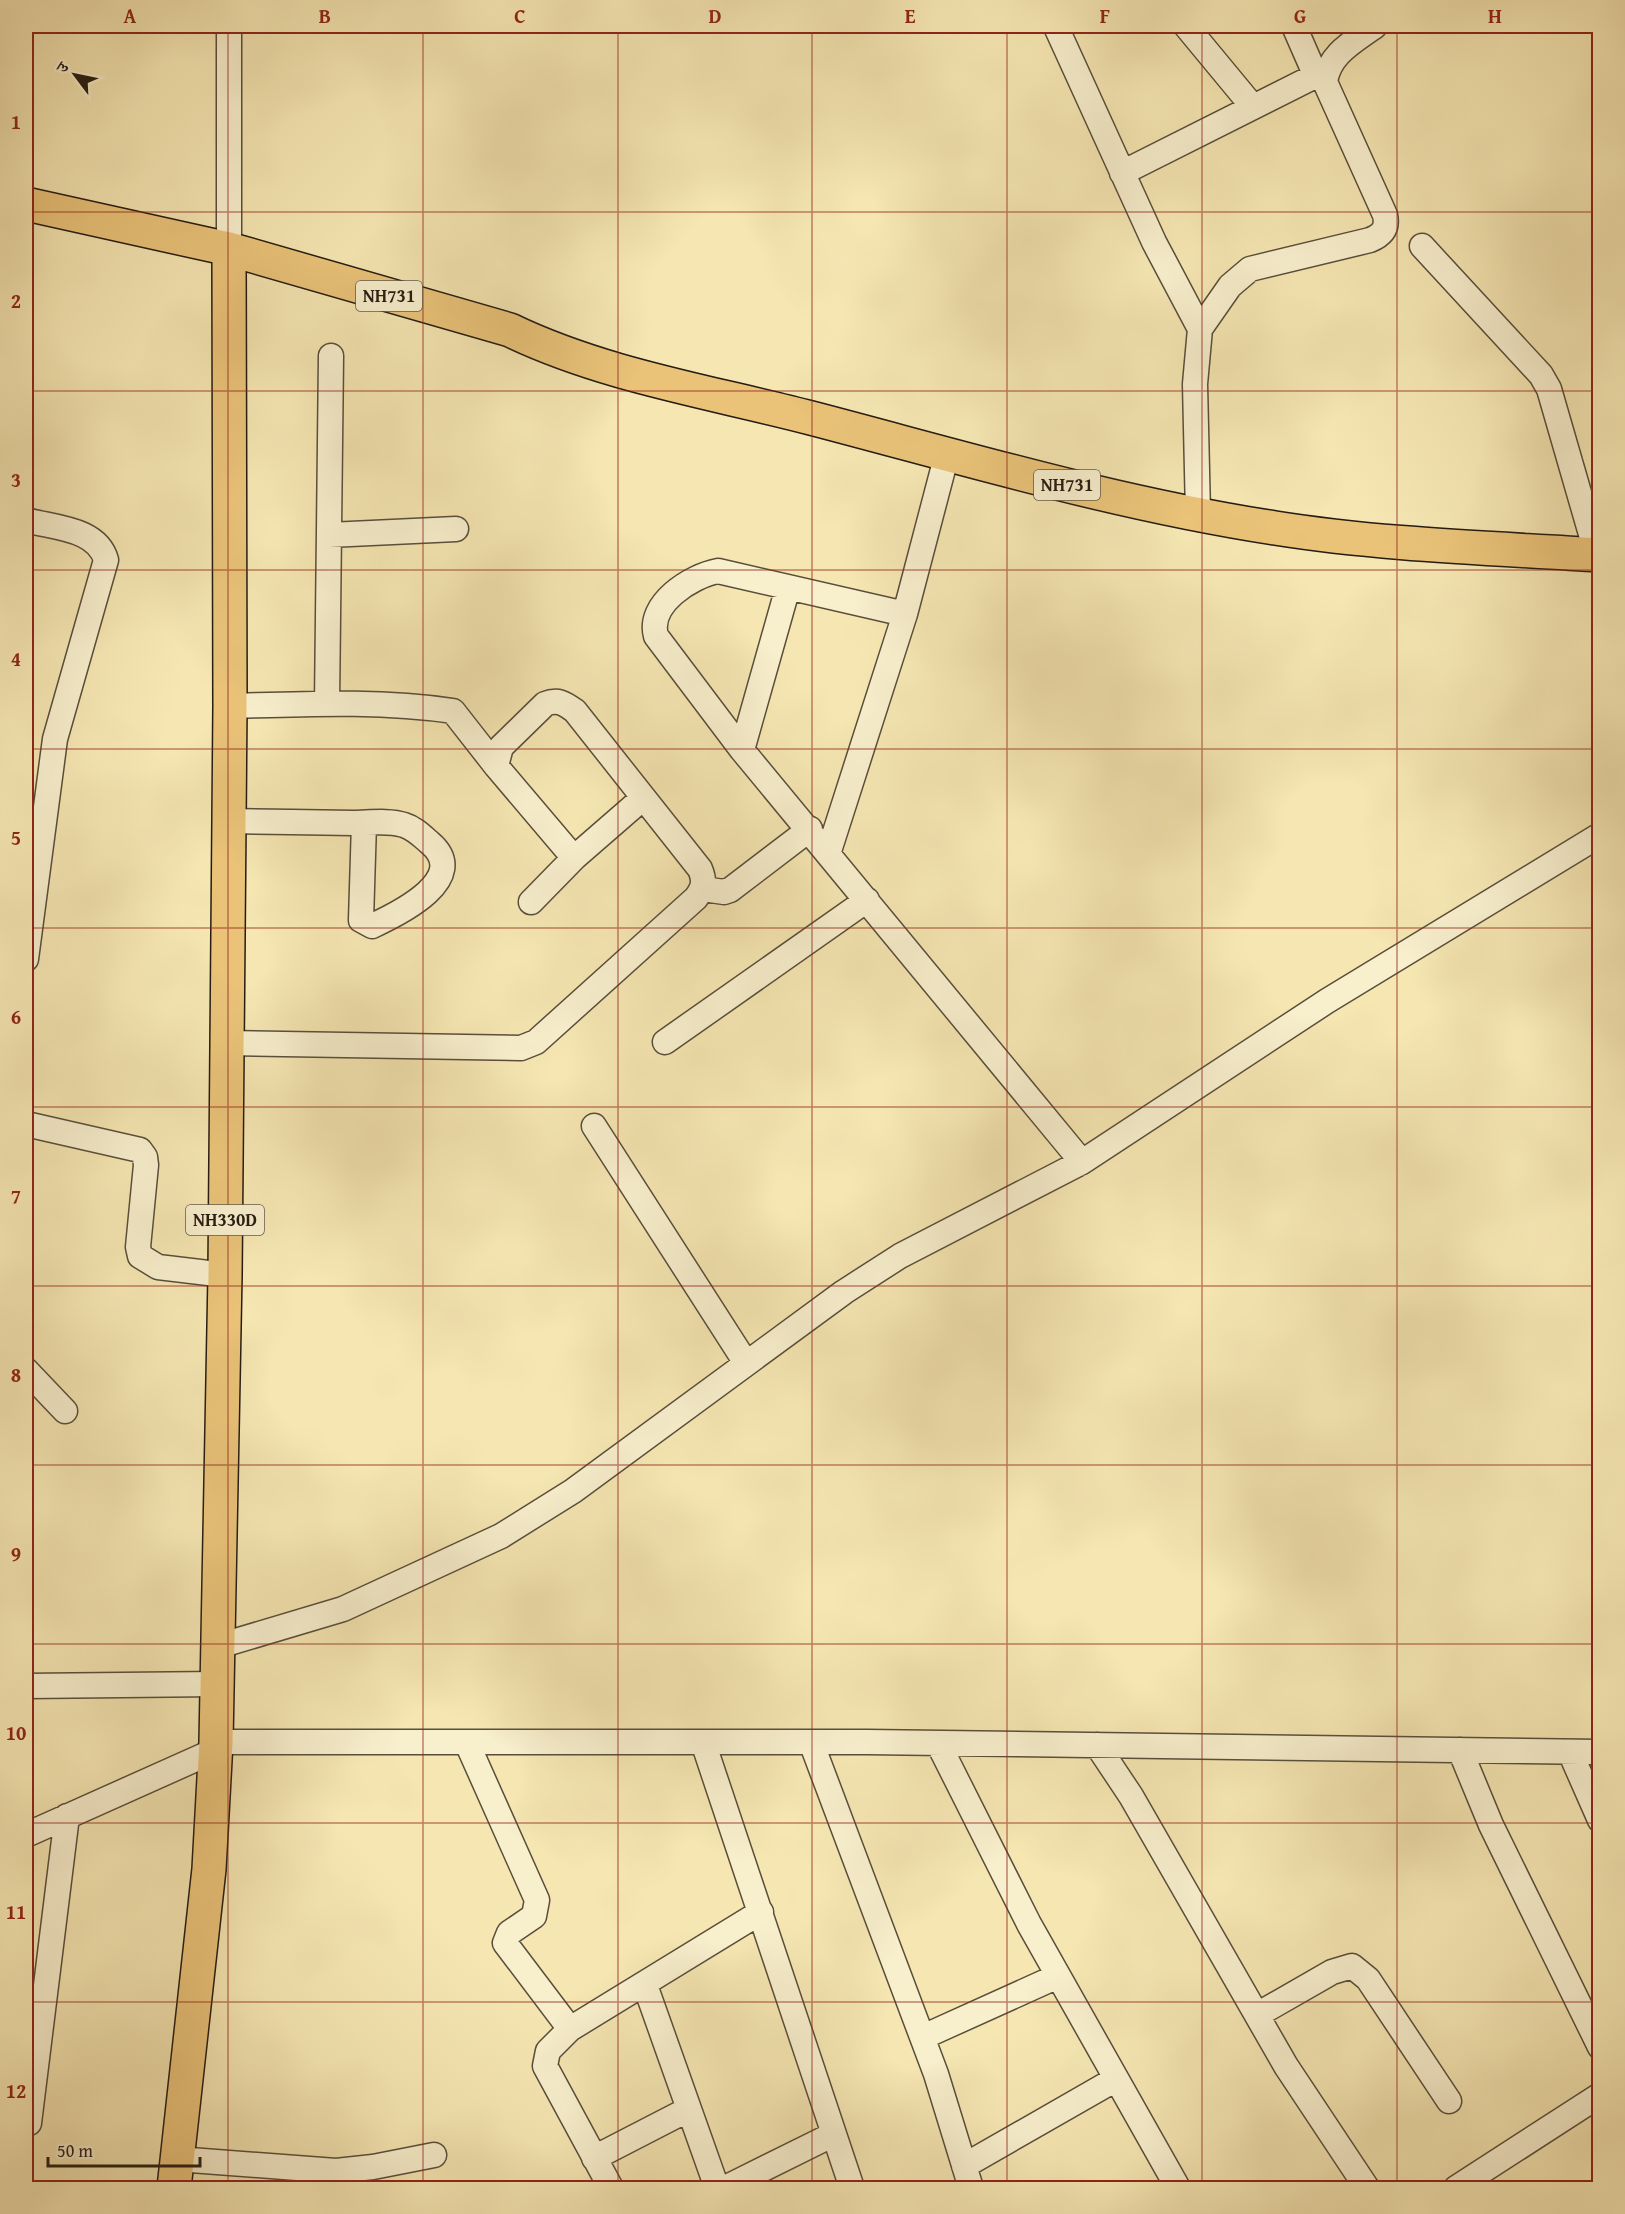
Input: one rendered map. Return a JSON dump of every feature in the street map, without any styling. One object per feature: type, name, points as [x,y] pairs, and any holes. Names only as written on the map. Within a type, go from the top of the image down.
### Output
[{"type":"highway","name":"NH731","points":[[26,204],[229,260],[504,347],[547,348],[654,379],[1119,498],[1275,528],[1344,537],[1598,555]]},
{"type":"highway","name":"NH731","points":[[26,224],[229,260]]},
{"type":"highway","name":"NH330D","points":[[176,2174],[198,1983],[216,1746],[218,1684],[225,1275],[230,706],[229,260]]},
{"type":"street","points":[[229,26],[229,260]]},
{"type":"street","points":[[1186,26],[1253,107]]},
{"type":"street","points":[[1198,514],[1195,376],[1200,329],[1230,286],[1250,269],[1370,240],[1380,236],[1385,229],[1385,215],[1328,94],[1321,72],[1294,26]]},
{"type":"street","points":[[1122,173],[1321,72],[1334,57],[1375,26]]},
{"type":"street","points":[[1057,29],[1154,242],[1200,329]]},
{"type":"street","points":[[1422,246],[1541,375],[1549,389],[1598,555]]},
{"type":"street","points":[[327,704],[330,356]]},
{"type":"street","points":[[829,851],[905,614],[947,454]]},
{"type":"street","points":[[26,520],[88,536],[103,548],[106,560],[55,739],[26,959]]},
{"type":"street","points":[[329,535],[456,529]]},
{"type":"street","points":[[905,614],[718,571],[706,574],[689,583],[665,602],[656,618],[656,636],[742,750],[829,851],[1083,1162]]},
{"type":"street","points":[[742,750],[788,587]]},
{"type":"street","points":[[226,1043],[520,1048],[536,1042],[703,889],[704,880],[700,869],[575,711],[560,701],[545,704],[501,747],[496,766]]},
{"type":"street","points":[[230,706],[415,705],[453,711],[573,858]]},
{"type":"street","points":[[531,902],[573,858],[643,798]]},
{"type":"street","points":[[229,821],[364,823],[402,824],[415,830],[439,850],[443,859],[443,869],[433,888],[424,896],[372,926],[361,920],[364,823]]},
{"type":"street","points":[[703,889],[724,892],[730,890],[810,829]]},
{"type":"street","points":[[219,1646],[343,1609],[501,1536],[573,1491],[844,1292],[900,1256],[1083,1162],[1328,1001],[1599,835]]},
{"type":"street","points":[[665,1042],[867,900]]},
{"type":"street","points":[[26,1125],[140,1150],[145,1156],[146,1165],[138,1247],[140,1256],[159,1267],[225,1275]]},
{"type":"street","points":[[594,1126],[746,1363]]},
{"type":"street","points":[[26,1370],[65,1411]]},
{"type":"street","points":[[26,1686],[218,1684]]},
{"type":"street","points":[[703,1742],[852,2188]]},
{"type":"street","points":[[811,1742],[922,2037],[970,2188]]},
{"type":"street","points":[[26,1835],[216,1746],[811,1742],[1599,1752]]},
{"type":"street","points":[[467,1743],[537,1900],[534,1916],[509,1934],[504,1943],[570,2029]]},
{"type":"street","points":[[938,1743],[1029,1924],[1116,2079],[1173,2187]]},
{"type":"street","points":[[1097,1745],[1131,1796],[1286,2067],[1367,2188]]},
{"type":"street","points":[[1460,1750],[1491,1825],[1599,2047]]},
{"type":"street","points":[[1570,1752],[1599,1820]]},
{"type":"street","points":[[29,2123],[67,1816]]},
{"type":"street","points":[[611,2188],[545,2066],[548,2051],[570,2029],[761,1912]]},
{"type":"street","points":[[1257,2015],[1332,1972],[1352,1966],[1368,1979],[1449,2101]]},
{"type":"street","points":[[922,2037],[1058,1976]]},
{"type":"street","points":[[645,1985],[717,2188]]},
{"type":"street","points":[[964,2166],[1116,2079]]},
{"type":"street","points":[[1456,2188],[1599,2095]]},
{"type":"street","points":[[594,2158],[689,2109]]},
{"type":"street","points":[[725,2188],[834,2134]]},
{"type":"street","points":[[176,2174],[336,2171],[373,2167],[434,2155]]}]
